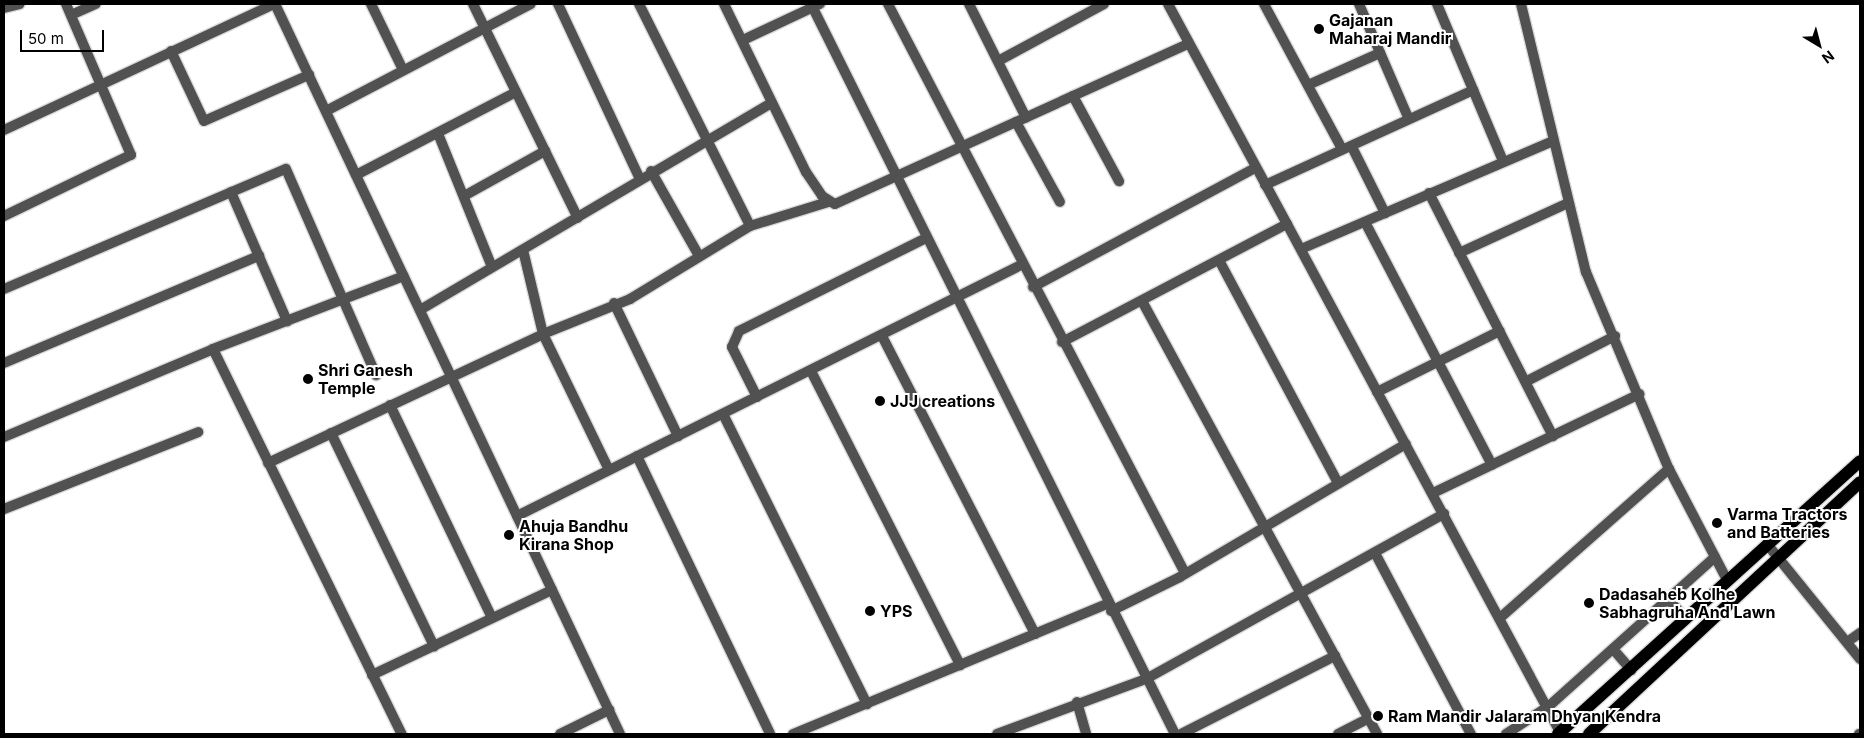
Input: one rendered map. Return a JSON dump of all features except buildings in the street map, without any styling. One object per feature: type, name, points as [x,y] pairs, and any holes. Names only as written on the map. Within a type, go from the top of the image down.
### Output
[{"type":"main road","points":[[1560,734],[1860,461]]},
{"type":"main road","points":[[1589,734],[1860,482]]},
{"type":"street","points":[[4,8],[20,4]]},
{"type":"street","points":[[4,216],[131,155],[102,83],[66,4]]},
{"type":"street","points":[[71,15],[96,4]]},
{"type":"street","points":[[4,130],[275,4],[620,734]]},
{"type":"street","points":[[372,4],[403,70]]},
{"type":"street","points":[[473,4],[578,218]]},
{"type":"street","points":[[326,111],[531,4]]},
{"type":"street","points":[[558,4],[640,179]]},
{"type":"street","points":[[639,4],[750,226]]},
{"type":"street","points":[[724,4],[806,172],[828,202]]},
{"type":"street","points":[[888,4],[1021,265],[1185,573]]},
{"type":"street","points":[[968,4],[1000,60],[1021,120],[1060,202]]},
{"type":"street","points":[[1000,60],[1104,4]]},
{"type":"street","points":[[1168,4],[1255,168],[1301,249],[1549,706],[1560,734]]},
{"type":"street","points":[[1264,4],[1308,85],[1385,213]]},
{"type":"street","points":[[1359,4],[1408,117]]},
{"type":"street","points":[[1437,4],[1503,160]]},
{"type":"street","points":[[1521,4],[1586,272],[1616,336],[1669,469],[1728,582]]},
{"type":"street","points":[[743,40],[814,5],[926,238],[1109,608],[1175,734]]},
{"type":"street","points":[[268,462],[543,334],[648,290],[698,254],[750,226],[828,202],[841,203],[896,175],[960,148],[1188,44]]},
{"type":"street","points":[[171,51],[204,121],[309,76]]},
{"type":"street","points":[[1308,85],[1380,53]]},
{"type":"street","points":[[1265,185],[1347,148],[1408,117],[1473,90]]},
{"type":"street","points":[[356,175],[439,136],[516,92]]},
{"type":"street","points":[[1073,96],[1119,181]]},
{"type":"street","points":[[420,310],[578,218],[706,138],[772,103]]},
{"type":"street","points":[[439,136],[492,267]]},
{"type":"street","points":[[1301,249],[1503,160],[1553,141]]},
{"type":"street","points":[[464,196],[545,151]]},
{"type":"street","points":[[1033,287],[1255,168]]},
{"type":"street","points":[[4,289],[286,169],[376,375]]},
{"type":"street","points":[[651,171],[698,254]]},
{"type":"street","points":[[232,192],[287,321]]},
{"type":"street","points":[[1429,193],[1527,381],[1553,436]]},
{"type":"street","points":[[1459,253],[1568,202]]},
{"type":"street","points":[[1365,222],[1492,465]]},
{"type":"street","points":[[1062,342],[1220,262],[1286,224]]},
{"type":"street","points":[[757,397],[732,347],[739,332],[926,238]]},
{"type":"street","points":[[522,250],[543,334],[609,470]]},
{"type":"street","points":[[4,363],[259,256]]},
{"type":"street","points":[[1220,262],[1338,483]]},
{"type":"street","points":[[517,516],[882,336],[1021,265]]},
{"type":"street","points":[[4,437],[213,349],[404,276]]},
{"type":"street","points":[[1142,301],[1377,734]]},
{"type":"street","points":[[614,303],[678,436]]},
{"type":"street","points":[[1377,392],[1438,359],[1500,330]]},
{"type":"street","points":[[882,336],[1035,634]]},
{"type":"street","points":[[1527,381],[1616,336]]},
{"type":"street","points":[[213,349],[402,734]]},
{"type":"street","points":[[811,371],[960,665]]},
{"type":"street","points":[[1433,493],[1640,394]]},
{"type":"street","points":[[390,405],[492,618]]},
{"type":"street","points":[[723,414],[867,704]]},
{"type":"street","points":[[4,510],[198,432]]},
{"type":"street","points":[[331,433],[434,646]]},
{"type":"street","points":[[793,734],[1035,634],[1109,608],[1185,573],[1406,444]]},
{"type":"street","points":[[637,456],[770,734]]},
{"type":"street","points":[[1501,617],[1669,469]]},
{"type":"street","points":[[997,734],[1017,730],[1077,702],[1146,679],[1300,591],[1375,553],[1444,514]]},
{"type":"street","points":[[1767,544],[1860,659]]},
{"type":"street","points":[[1375,553],[1471,734]]},
{"type":"street","points":[[1506,734],[1549,706],[1715,557]]},
{"type":"street","points":[[372,674],[552,590]]},
{"type":"street","points":[[1668,599],[1686,619]]},
{"type":"street","points":[[1847,642],[1860,633]]},
{"type":"street","points":[[1612,649],[1631,670]]},
{"type":"street","points":[[1181,734],[1335,656]]},
{"type":"street","points":[[1077,702],[1086,734]]},
{"type":"street","points":[[560,734],[609,710]]},
{"type":"street","points":[[1338,734],[1368,719]]},
{"type":"place","name":"Gajanan Maharaj Mandir","points":[[1319,29]]},
{"type":"place","name":"Shri Ganesh Temple","points":[[308,379]]},
{"type":"place","name":"JJJ creations","points":[[880,401]]},
{"type":"place","name":"Varma Tractors and Batteries","points":[[1717,523]]},
{"type":"place","name":"Ahuja Bandhu Kirana Shop","points":[[509,535]]},
{"type":"place","name":"Dadasaheb Kolhe Sabhagruha And Lawn","points":[[1589,603]]},
{"type":"place","name":"YPS","points":[[870,611]]},
{"type":"place","name":"Ram Mandir Jalaram Dhyan Kendra","points":[[1378,716]]}]
